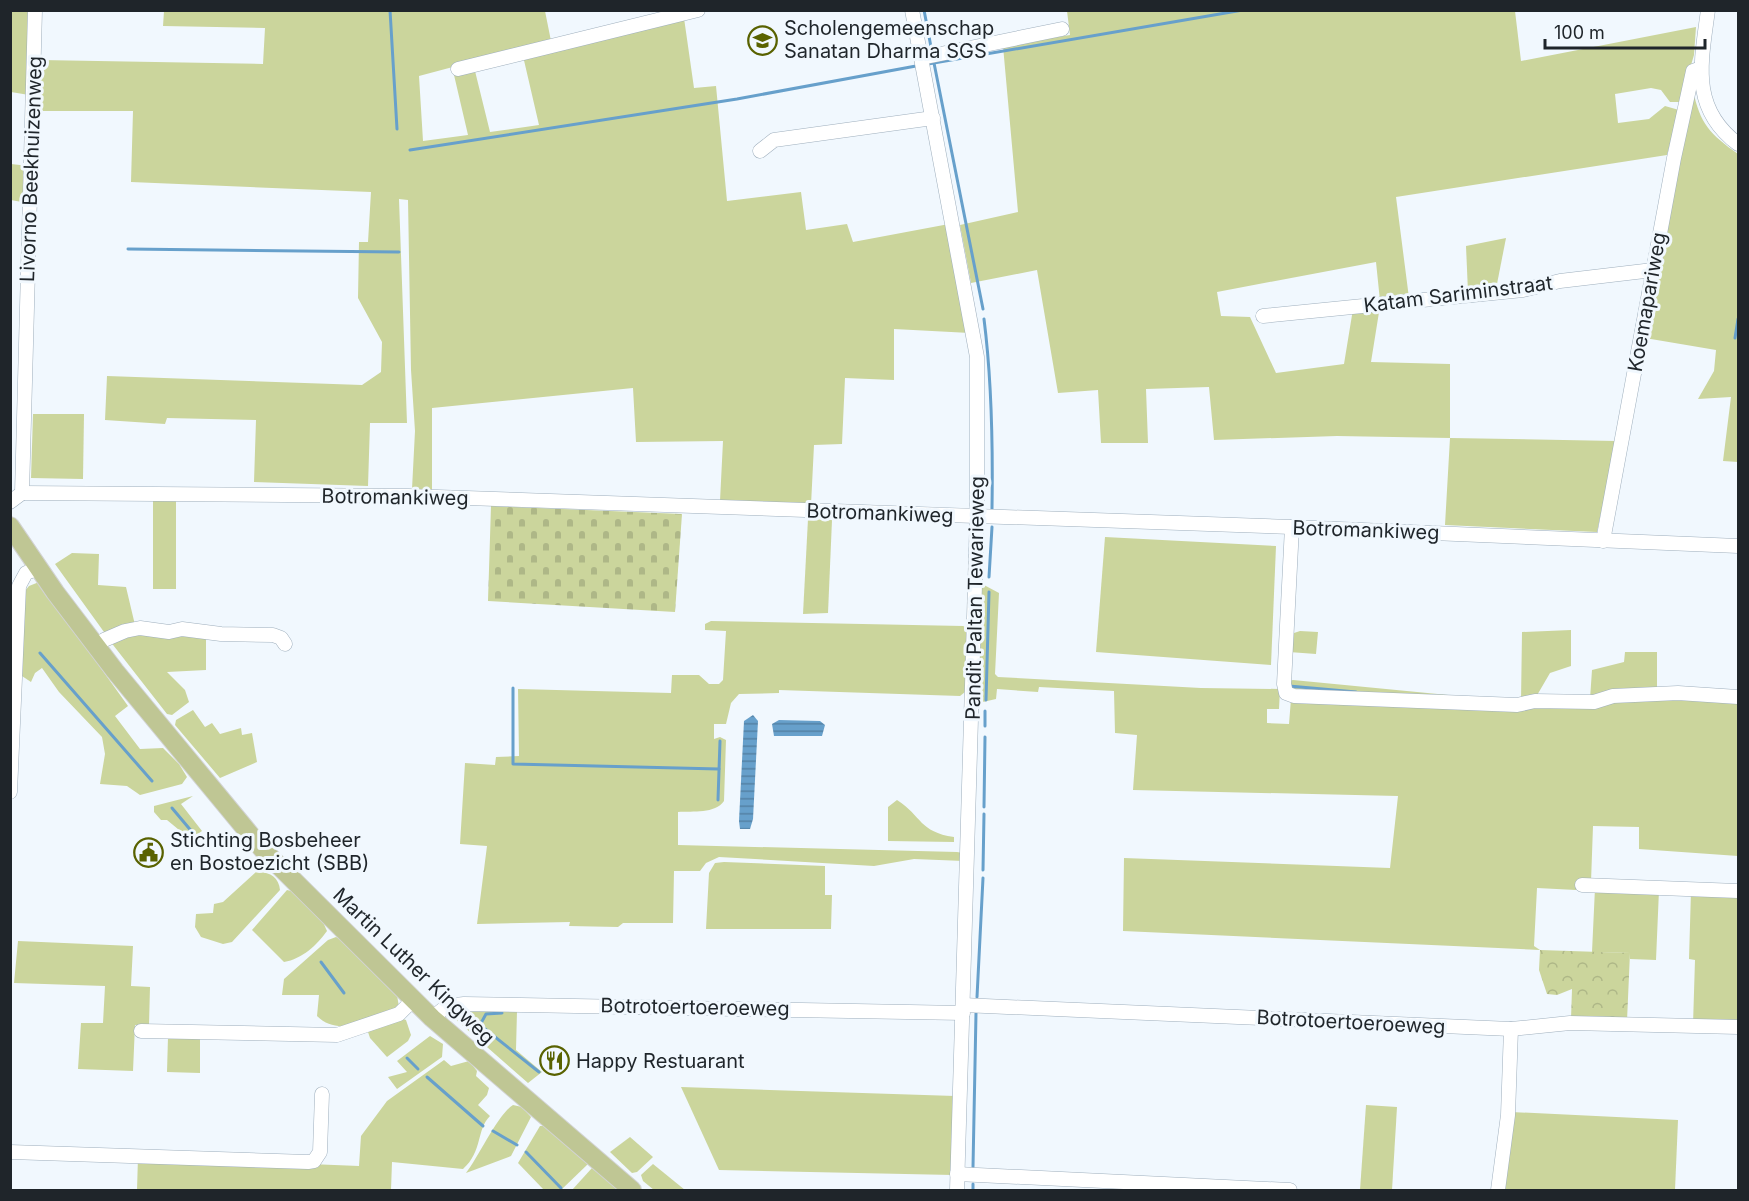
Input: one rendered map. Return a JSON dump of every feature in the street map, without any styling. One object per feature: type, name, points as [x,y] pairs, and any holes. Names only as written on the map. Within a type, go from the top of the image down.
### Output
[{"type":"main road","name":"Martin Luther Kingweg","points":[[10,526],[115,671],[263,849],[353,942],[432,1018],[632,1191]]},
{"type":"street","name":"Livorno Beekhuizenweg","points":[[22,493],[35,10]]},
{"type":"street","points":[[458,69],[698,10]]},
{"type":"street","name":"Pandit Paltan Tewarieweg","points":[[912,10],[978,357],[977,517],[957,1191]]},
{"type":"street","points":[[1708,10],[1701,68],[1705,100],[1710,114],[1738,144]]},
{"type":"street","points":[[921,58],[1062,29]]},
{"type":"street","name":"Koemapariweg","points":[[1603,541],[1653,270],[1693,72],[1701,68]]},
{"type":"street","points":[[760,151],[774,140],[933,118]]},
{"type":"street","name":"Katam Sariminstraat","points":[[1263,316],[1523,290],[1560,281],[1653,270]]},
{"type":"street","points":[[10,502],[22,493]]},
{"type":"street","name":"Botromankiweg","points":[[22,493],[408,496],[1292,527],[1738,546]]},
{"type":"street","points":[[1292,527],[1284,684],[1287,693],[1294,696],[1517,705],[1535,701],[1594,702],[1613,696],[1678,693],[1738,697]]},
{"type":"street","points":[[10,792],[20,586],[26,573],[39,568]]},
{"type":"street","points":[[104,640],[125,631],[140,628],[170,632],[182,629],[220,634],[273,635],[281,638],[285,644]]},
{"type":"street","points":[[1582,885],[1738,891]]},
{"type":"street","points":[[141,1031],[337,1035],[399,1014],[414,999]]},
{"type":"street","name":"Botrotoertoeroeweg","points":[[432,1018],[447,1006],[464,1004],[963,1009],[1511,1029],[1570,1023],[1738,1028]]},
{"type":"street","points":[[1498,1191],[1508,1115],[1511,1029]]},
{"type":"street","points":[[10,1152],[314,1161],[320,1152],[322,1094]]},
{"type":"street","points":[[957,1174],[1290,1191]]},
{"type":"green space","points":[[11,11],[32,11],[29,95],[11,92]]},
{"type":"green space","points":[[164,11],[545,11],[551,41],[419,76],[423,141],[468,135],[454,75],[475,71],[490,132],[539,125],[523,56],[684,18],[694,88],[716,86],[727,201],[801,192],[806,230],[847,224],[853,242],[949,224],[970,333],[894,329],[894,380],[845,378],[842,444],[814,445],[811,505],[720,501],[723,441],[636,442],[633,388],[432,408],[432,490],[412,489],[415,431],[411,370],[408,200],[399,199],[407,423],[370,423],[368,486],[254,482],[256,420],[167,418],[165,424],[105,420],[107,376],[362,385],[381,372],[382,342],[358,298],[359,242],[368,242],[371,192],[131,182],[133,111],[39,111],[40,60],[263,64],[265,28],[163,26]]},
{"type":"green space","points":[[1067,11],[1515,11],[1521,61],[1696,27],[1694,55],[1680,102],[1670,102],[1661,90],[1651,88],[1615,94],[1618,123],[1649,119],[1665,106],[1679,110],[1667,155],[1396,197],[1409,298],[1380,301],[1376,262],[1217,292],[1221,316],[1250,317],[1276,373],[1344,364],[1353,309],[1380,306],[1371,362],[1450,364],[1450,438],[1337,436],[1214,440],[1209,387],[1146,389],[1148,443],[1101,443],[1098,390],[1058,393],[1037,270],[971,283],[960,225],[1018,212],[1003,46],[1070,35]]},
{"type":"green space","points":[[1693,90],[1703,120],[1713,134],[1738,154],[1738,462],[1723,461],[1731,397],[1698,399],[1714,371],[1716,350],[1645,338]]},
{"type":"green space","points":[[11,164],[29,166],[27,203],[11,200]]},
{"type":"green space","points":[[1506,238],[1496,289],[1468,292],[1466,246]]},
{"type":"green space","points":[[33,414],[84,414],[83,479],[31,478]]},
{"type":"green space","points":[[1450,438],[1616,441],[1597,532],[1445,525]]},
{"type":"green space","points":[[153,497],[176,497],[176,589],[153,589]]},
{"type":"green space","points":[[491,506],[682,514],[675,612],[488,601]]},
{"type":"green space","points":[[808,519],[832,520],[828,613],[803,614]]},
{"type":"green space","points":[[1105,537],[1276,546],[1271,665],[1096,652]]},
{"type":"green space","points":[[72,553],[99,554],[98,585],[126,587],[135,625],[106,634],[104,632],[55,564]]},
{"type":"green space","points":[[39,582],[128,706],[115,716],[140,749],[163,748],[179,764],[187,777],[182,784],[140,795],[127,786],[100,784],[105,754],[102,737],[59,692],[42,668],[35,673],[31,682],[22,676],[19,654],[25,591],[29,586]]},
{"type":"green space","points":[[984,585],[999,593],[995,674],[998,677],[1201,688],[1280,689],[1279,709],[1267,709],[1267,723],[1289,724],[1291,699],[1613,698],[1738,701],[1738,856],[1639,849],[1639,827],[1593,826],[1591,882],[1577,882],[1576,890],[1537,888],[1534,946],[1540,950],[1123,931],[1124,858],[1390,868],[1398,796],[1133,790],[1137,735],[1115,733],[1114,691],[1039,687],[1038,692],[997,689],[996,699],[983,702],[976,698],[981,587]]},
{"type":"green space","points":[[711,621],[963,626],[968,628],[965,692],[960,696],[779,690],[779,693],[739,694],[731,703],[726,724],[714,724],[714,739],[720,737],[726,740],[724,801],[709,810],[678,812],[678,845],[957,852],[963,853],[964,861],[914,859],[874,866],[719,857],[706,863],[700,871],[674,871],[673,923],[623,923],[618,927],[569,926],[570,922],[477,924],[487,846],[460,844],[465,763],[495,765],[496,757],[519,756],[518,689],[671,693],[672,675],[699,675],[709,684],[719,684],[723,680],[726,631],[705,630],[705,624]]},
{"type":"green space","points":[[1571,630],[1571,666],[1550,673],[1536,697],[1521,701],[1522,632]]},
{"type":"green space","points":[[1300,631],[1318,632],[1316,654],[1289,652],[1291,634]]},
{"type":"green space","points":[[123,634],[206,635],[206,670],[167,672],[185,690],[189,702],[172,715],[167,714],[110,641]]},
{"type":"green space","points":[[1625,652],[1657,652],[1657,692],[1590,699],[1592,670],[1624,662]]},
{"type":"green space","points":[[1288,681],[1448,695],[1294,693]]},
{"type":"green space","points":[[193,710],[205,727],[212,723],[220,734],[241,728],[242,735],[252,733],[257,762],[220,778],[175,725],[176,720]]},
{"type":"green space","points":[[193,796],[181,804],[202,831],[190,839],[167,820],[161,820],[154,812],[154,806]]},
{"type":"green space","points":[[897,800],[927,827],[943,835],[954,837],[954,842],[888,841],[888,807]]},
{"type":"green space","points":[[715,863],[825,866],[825,895],[832,895],[831,929],[706,929],[709,873]]},
{"type":"green space","points":[[256,872],[275,878],[280,890],[232,942],[223,944],[201,937],[195,927],[196,914],[213,913],[214,904],[223,902]]},
{"type":"green space","points":[[1595,888],[1659,890],[1656,960],[1630,959],[1630,953],[1592,952]]},
{"type":"green space","points":[[287,890],[291,891],[322,920],[327,931],[308,951],[284,962],[252,930]]},
{"type":"green space","points":[[1691,891],[1738,893],[1738,1024],[1693,1025],[1695,960],[1689,959]]},
{"type":"green space","points":[[336,937],[342,940],[397,995],[399,1007],[357,1024],[336,1026],[326,1023],[317,1016],[319,995],[282,995],[284,979],[328,940]]},
{"type":"green space","points":[[18,941],[133,946],[131,986],[150,987],[149,1025],[135,1025],[133,1071],[78,1069],[81,1023],[103,1023],[105,986],[14,983]]},
{"type":"green space","points":[[1540,950],[1630,953],[1627,1021],[1571,1019],[1572,989],[1557,995],[1547,994],[1539,970]]},
{"type":"green space","points":[[457,1009],[517,1011],[516,1050],[542,1072],[528,1083],[454,1018],[453,1014]]},
{"type":"green space","points":[[406,1020],[411,1035],[408,1041],[387,1057],[370,1038],[367,1029]]},
{"type":"green space","points":[[200,1034],[200,1073],[167,1072],[168,1037]]},
{"type":"green space","points":[[430,1036],[443,1044],[442,1057],[397,1089],[388,1077],[407,1072],[397,1061]]},
{"type":"green space","points":[[444,1060],[451,1066],[469,1061],[477,1071],[476,1076],[489,1088],[487,1095],[478,1105],[490,1116],[483,1128],[474,1155],[463,1169],[392,1162],[391,1190],[137,1190],[138,1157],[359,1166],[361,1136],[387,1101]]},
{"type":"green space","points":[[681,1087],[955,1096],[953,1175],[719,1170]]},
{"type":"green space","points":[[513,1105],[522,1107],[531,1117],[511,1156],[466,1173],[501,1117]]},
{"type":"green space","points":[[1366,1105],[1397,1107],[1392,1190],[1360,1190]]},
{"type":"green space","points":[[1511,1112],[1678,1120],[1675,1190],[1500,1190]]},
{"type":"green space","points":[[540,1126],[546,1126],[588,1164],[561,1190],[544,1190],[518,1163]]},
{"type":"green space","points":[[630,1137],[653,1157],[637,1172],[632,1173],[610,1152]]},
{"type":"green space","points":[[653,1164],[685,1190],[654,1190],[643,1181],[641,1175]]},
{"type":"green space","points":[[592,1168],[619,1190],[572,1190]]},
{"type":"water","points":[[753,715],[758,721],[753,819],[750,829],[740,829],[744,721]]},
{"type":"water","points":[[779,720],[820,721],[825,725],[822,736],[774,736],[772,724]]},
{"type":"waterway","points":[[390,10],[397,129]]},
{"type":"waterway","points":[[924,10],[931,47]]},
{"type":"waterway","points":[[928,64],[1243,10]]},
{"type":"waterway","points":[[934,63],[983,309]]},
{"type":"waterway","points":[[410,150],[737,99],[916,66]]},
{"type":"waterway","points":[[128,249],[399,252]]},
{"type":"waterway","points":[[984,319],[989,366],[992,509]]},
{"type":"waterway","points":[[1735,338],[1738,319]]},
{"type":"waterway","points":[[989,577],[992,527]]},
{"type":"waterway","points":[[986,700],[989,592]]},
{"type":"waterway","points":[[40,653],[152,781]]},
{"type":"waterway","points":[[1289,686],[1356,692]]},
{"type":"waterway","points":[[513,688],[513,764],[719,769]]},
{"type":"waterway","points":[[985,711],[985,726]]},
{"type":"waterway","points":[[984,807],[985,737]]},
{"type":"waterway","points":[[718,800],[720,741]]},
{"type":"waterway","points":[[172,808],[193,833]]},
{"type":"waterway","points":[[983,870],[984,814]]},
{"type":"waterway","points":[[977,997],[983,878]]},
{"type":"waterway","points":[[321,962],[344,993]]},
{"type":"waterway","points":[[502,1013],[486,1014],[480,1025],[539,1072]]},
{"type":"waterway","points":[[973,1167],[976,1013]]},
{"type":"waterway","points":[[407,1058],[418,1069]]},
{"type":"waterway","points":[[427,1077],[483,1126]]},
{"type":"waterway","points":[[493,1131],[517,1145]]},
{"type":"waterway","points":[[526,1152],[561,1188]]},
{"type":"waterway","points":[[973,1184],[973,1190]]},
{"type":"place","name":"Scholengemeenschap Sanatan Dharma SGS","points":[[763,40]]},
{"type":"place","name":"Stichting Bosbeheer en Bostoezicht (SBB)","points":[[149,852]]},
{"type":"place","name":"Happy Restuarant","points":[[555,1061]]}]
